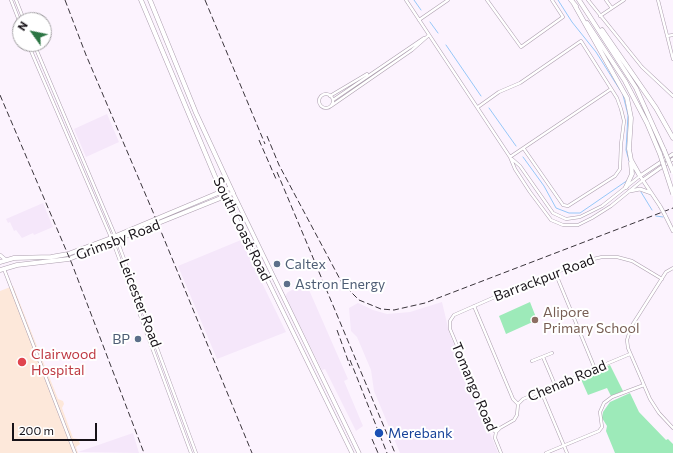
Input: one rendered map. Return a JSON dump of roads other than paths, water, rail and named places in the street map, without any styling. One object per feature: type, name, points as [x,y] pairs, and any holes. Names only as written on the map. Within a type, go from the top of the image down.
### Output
[{"type":"highway","name":"South Coast Road","points":[[142,0],[224,197]]},
{"type":"highway","name":"South Coast Road","points":[[150,0],[194,107],[233,193]]},
{"type":"highway","points":[[571,0],[625,81],[647,122],[660,154],[673,194]]},
{"type":"highway","points":[[579,0],[610,39],[640,83],[673,138]]},
{"type":"highway","points":[[574,4],[627,98],[631,118],[629,149],[632,174],[626,187]]},
{"type":"highway","points":[[587,11],[636,88],[673,172]]},
{"type":"highway","points":[[148,15],[155,13]]},
{"type":"highway","points":[[631,160],[642,178]]},
{"type":"highway","name":"Grimsby Road","points":[[0,262],[6,260],[58,256],[114,239],[230,188]]},
{"type":"highway","name":"Grimsby Road","points":[[2,269],[17,265],[59,261],[233,193]]},
{"type":"highway","points":[[58,256],[59,261]]},
{"type":"main road","name":"South Coast Road","points":[[233,193],[270,273],[359,453]]},
{"type":"main road","name":"South Coast Road","points":[[224,197],[265,275],[352,453]]},
{"type":"main road","points":[[238,222],[245,219]]},
{"type":"main road","points":[[265,275],[270,273]]},
{"type":"main road","points":[[280,307],[286,304]]},
{"type":"main road","points":[[291,328],[296,325]]},
{"type":"main road","points":[[297,341],[302,338]]},
{"type":"main road","points":[[313,374],[319,372]]},
{"type":"main road","points":[[344,438],[350,434]]},
{"type":"street","points":[[11,0],[16,12]]},
{"type":"street","points":[[16,0],[21,12]]},
{"type":"street","points":[[406,0],[478,107],[510,158],[515,169],[550,220],[562,225],[578,225],[592,218],[630,191],[642,178],[673,154]]},
{"type":"street","points":[[419,20],[448,0]]},
{"type":"street","points":[[487,0],[521,47],[563,17],[552,0]]},
{"type":"street","points":[[588,0],[642,67],[673,96]]},
{"type":"street","points":[[606,0],[611,7]]},
{"type":"street","points":[[600,16],[611,7],[624,0]]},
{"type":"street","points":[[658,0],[673,59]]},
{"type":"street","points":[[330,106],[333,100],[372,72],[429,35]]},
{"type":"street","points":[[372,72],[330,96],[323,96],[320,101],[324,107],[330,106],[412,50],[429,35]]},
{"type":"street","points":[[667,36],[673,35]]},
{"type":"street","points":[[478,107],[499,92],[520,83],[581,41],[622,109],[624,121],[620,169],[615,176],[568,206],[563,205],[524,149]]},
{"type":"street","name":"Leicester Road","points":[[32,52],[94,197],[114,239],[196,453]]},
{"type":"street","name":"Leicester Road","points":[[37,52],[98,195],[191,453]]},
{"type":"street","points":[[43,77],[47,76]]},
{"type":"street","points":[[510,158],[611,89]]},
{"type":"street","points":[[330,96],[333,100]]},
{"type":"street","points":[[510,158],[520,166],[554,213],[561,218],[573,219],[588,214],[602,206],[626,187],[672,160]]},
{"type":"street","points":[[642,178],[653,194],[673,231]]},
{"type":"street","points":[[630,191],[640,189],[653,194]]},
{"type":"street","points":[[94,197],[98,195]]},
{"type":"street","points":[[0,256],[6,260]]},
{"type":"street","name":"Barrackpur Road","points":[[450,321],[456,313],[555,272],[589,260],[609,256],[632,261],[662,279]]},
{"type":"street","points":[[673,268],[666,272],[629,332],[627,344],[630,354],[655,408],[673,428]]},
{"type":"street","points":[[2,269],[75,453]]},
{"type":"street","points":[[555,272],[595,369]]},
{"type":"street","points":[[474,306],[513,399],[518,404]]},
{"type":"street","name":"Tomango Road","points":[[450,321],[450,328],[456,346],[492,429],[496,432],[495,438],[501,453]]},
{"type":"street","points":[[532,361],[552,353]]},
{"type":"street","name":"Chenab Road","points":[[496,432],[515,419],[518,404],[523,399],[630,354]]},
{"type":"street","points":[[543,357],[555,385]]},
{"type":"street","points":[[546,453],[599,431],[602,427],[600,412],[604,403],[612,398],[644,385]]},
{"type":"street","points":[[541,391],[567,453]]},
{"type":"waterway","points":[[414,0],[421,10]]},
{"type":"waterway","points":[[558,0],[572,22],[596,52],[620,90]]},
{"type":"waterway","points":[[430,22],[438,33]]},
{"type":"waterway","points":[[446,45],[481,96]]},
{"type":"waterway","points":[[623,95],[628,115],[626,150],[630,164]]},
{"type":"waterway","points":[[489,108],[516,146]]},
{"type":"waterway","points":[[523,157],[544,186],[556,208],[569,213],[580,213],[628,180]]},
{"type":"waterway","points":[[641,192],[652,210]]},
{"type":"waterway","points":[[656,216],[663,217]]},
{"type":"railway","points":[[65,0],[86,55],[153,212],[252,453]]},
{"type":"railway","points":[[205,0],[265,144]]},
{"type":"railway","points":[[0,95],[72,264],[144,453]]},
{"type":"railway","points":[[267,136],[279,165],[342,283],[359,300],[381,309],[394,310],[425,303],[673,208]]},
{"type":"railway","points":[[259,140],[276,179]]},
{"type":"railway","points":[[277,172],[395,453]]},
{"type":"railway","points":[[337,330],[350,366]]},
{"type":"railway","points":[[350,360],[387,453]]},
{"type":"railway","points":[[372,439],[378,453]]},
{"type":"place","name":"Caltex","points":[[277,264]]},
{"type":"place","name":"Astron Energy","points":[[287,284]]},
{"type":"place","name":"Alipore Primary School","points":[[535,320]]},
{"type":"place","name":"BP","points":[[138,339]]},
{"type":"place","name":"Clairwood Hospital","points":[[22,362]]},
{"type":"place","name":"Merebank","points":[[379,433]]}]
